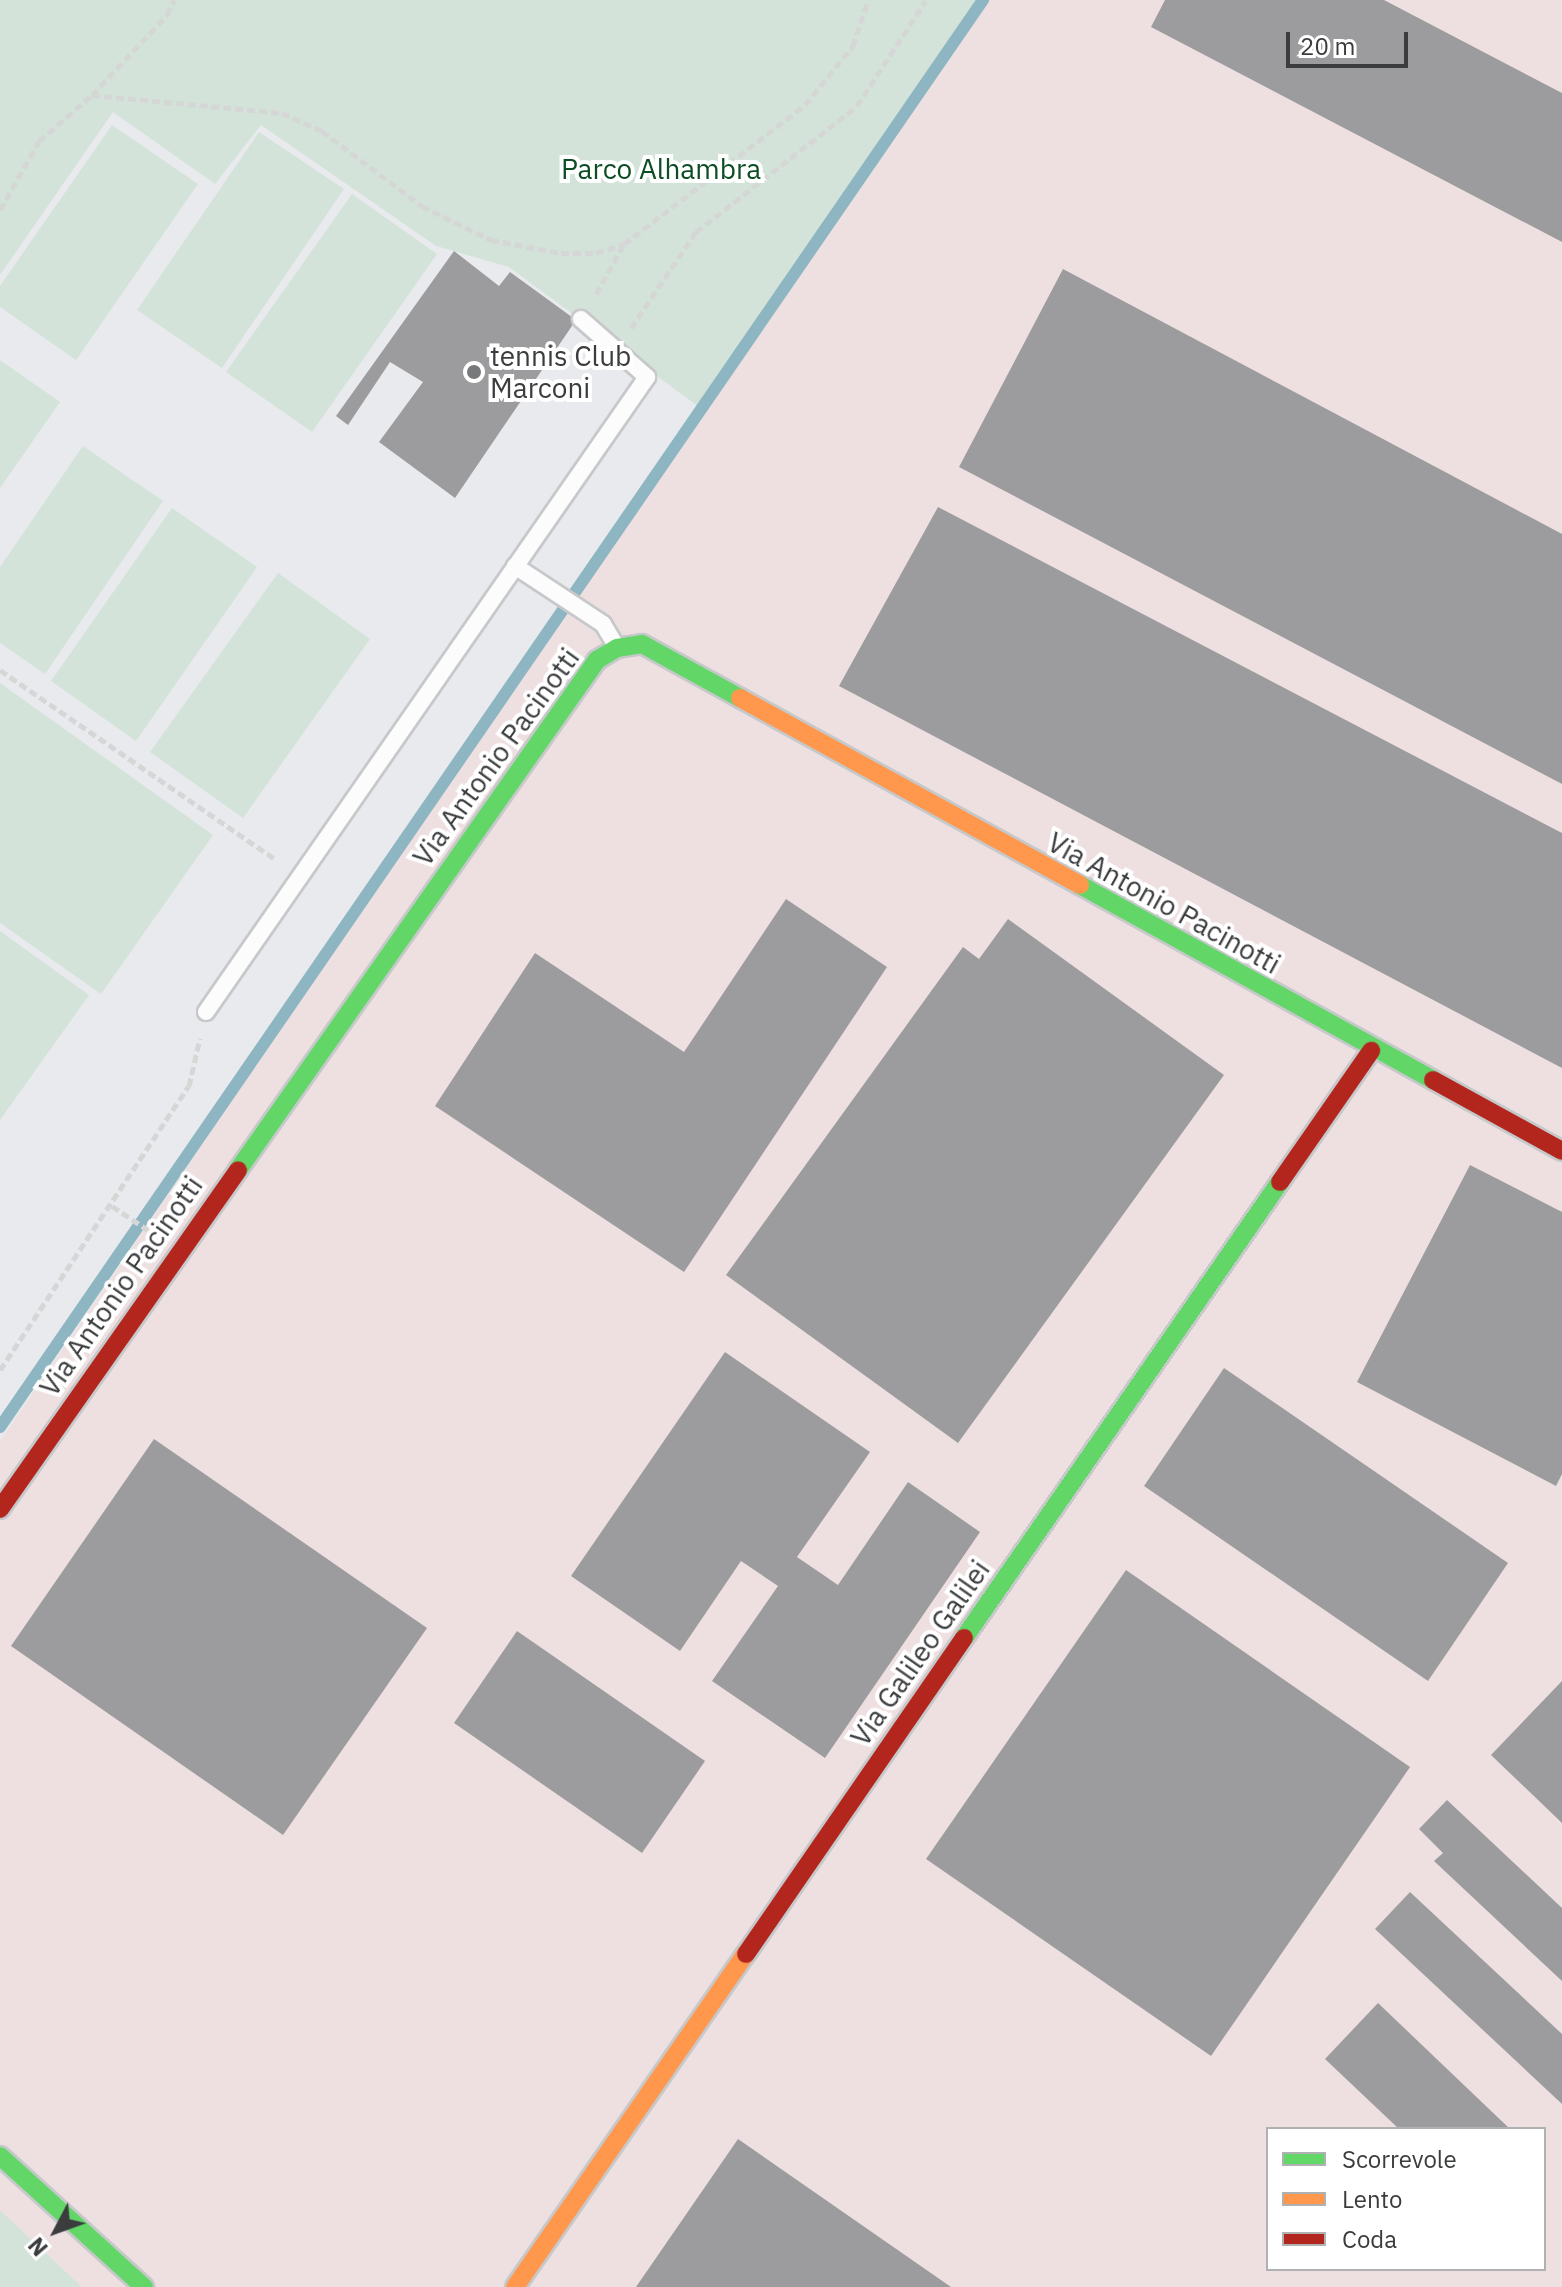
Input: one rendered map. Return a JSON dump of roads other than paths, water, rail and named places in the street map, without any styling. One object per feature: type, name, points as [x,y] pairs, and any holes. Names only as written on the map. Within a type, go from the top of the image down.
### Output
[{"type":"street","name":"Via Antonio Pacinotti","points":[[0,1509],[597,660],[617,648],[642,644],[1371,1051],[1562,1151]]},
{"type":"street","name":"Via Galileo Galilei","points":[[515,2287],[1371,1051]]},
{"type":"street","points":[[0,2156],[144,2287]]},
{"type":"lane","points":[[206,1012],[647,377],[581,319]]},
{"type":"lane","points":[[515,566],[603,624],[617,648]]},
{"type":"waterway","points":[[0,1427],[983,0]]},
{"type":"place","name":"tennis Club Marconi","points":[[474,372]]},
{"type":"park label","name":"Parco Alhambra","points":[[661,169]]}]
